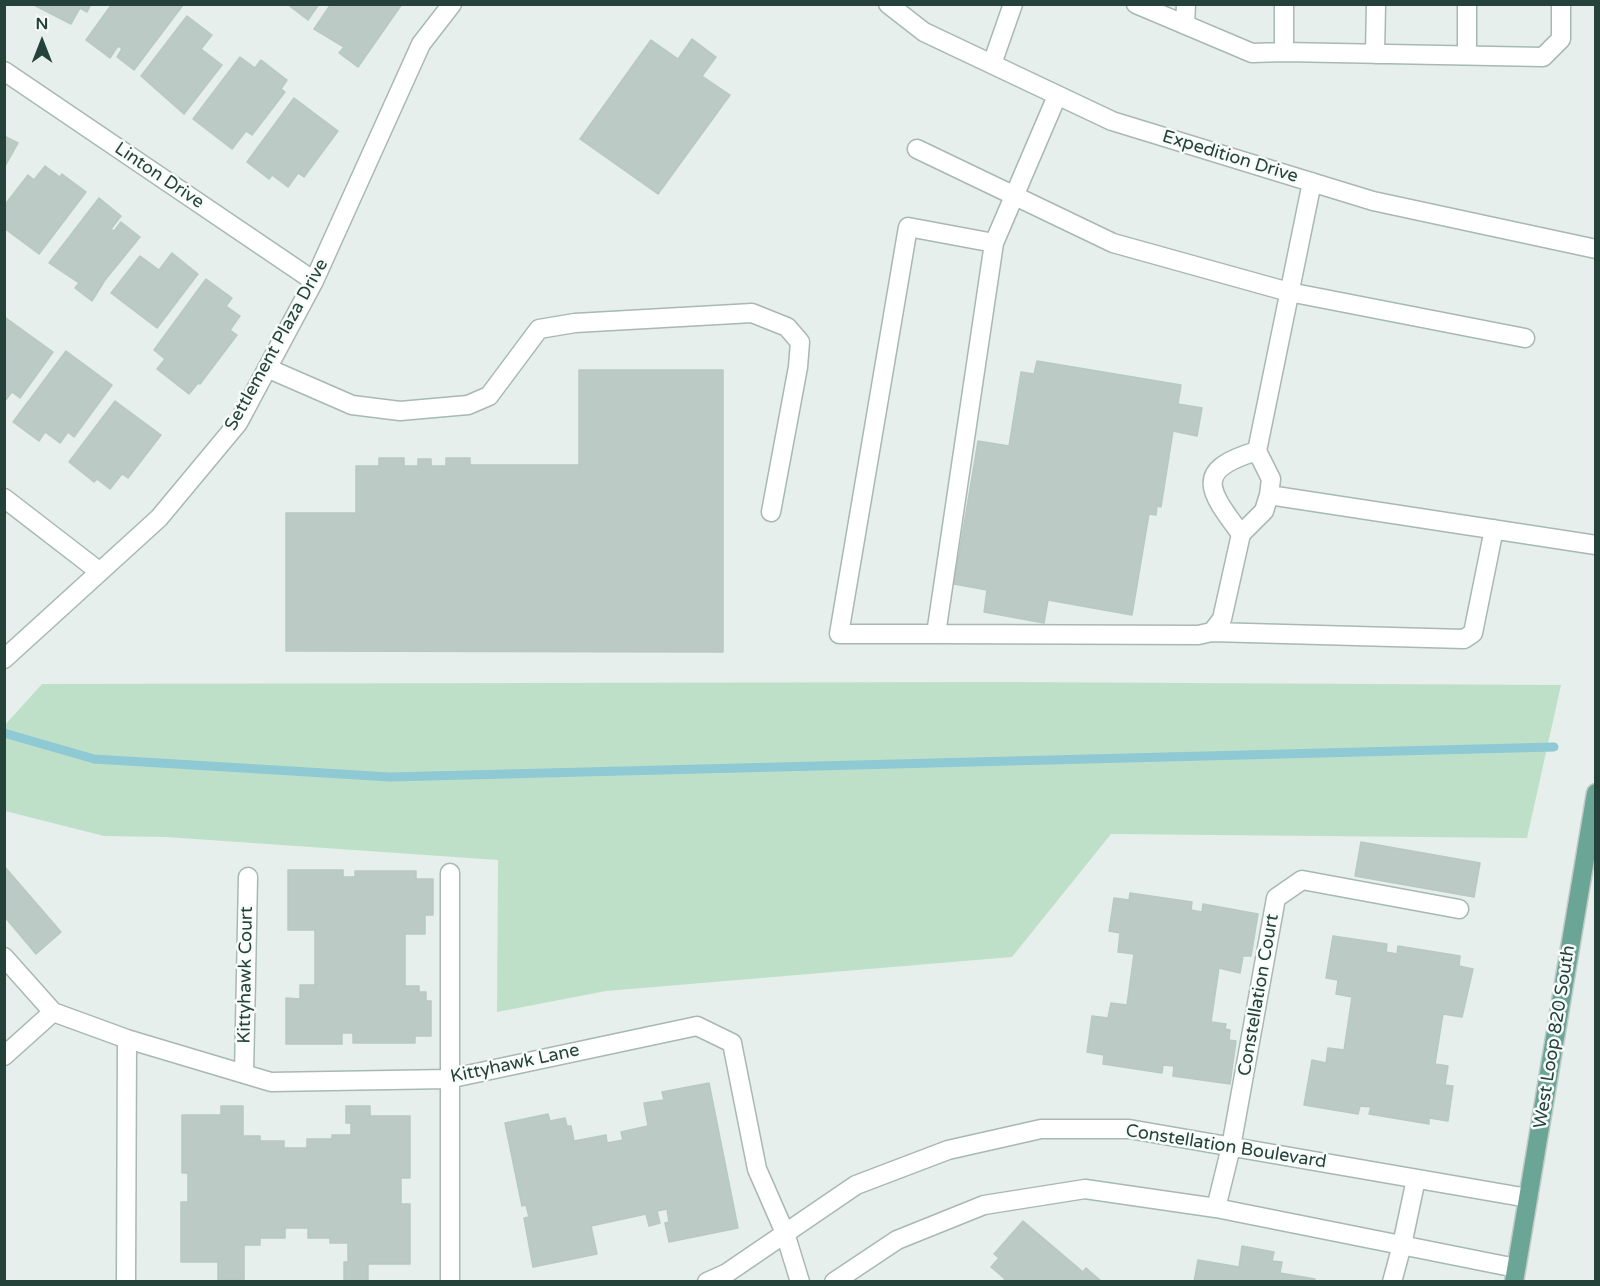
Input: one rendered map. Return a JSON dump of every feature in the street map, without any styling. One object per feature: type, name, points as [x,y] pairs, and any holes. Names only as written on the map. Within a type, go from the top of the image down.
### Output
[{"type":"main road","name":"West Loop 820 South","points":[[1515,1275],[1596,793]]},
{"type":"street","name":"Settlement Plaza Drive","points":[[8,657],[159,518],[238,423],[314,281],[421,44],[452,4]]},
{"type":"street","name":"Expedition Drive","points":[[888,4],[924,32],[1112,121],[1373,201],[1596,249]]},
{"type":"street","points":[[992,64],[1013,4]]},
{"type":"street","points":[[1136,4],[1252,53],[1543,57],[1561,39],[1561,4]]},
{"type":"street","points":[[1185,25],[1186,4]]},
{"type":"street","points":[[1284,4],[1284,52]]},
{"type":"street","points":[[1375,54],[1376,4]]},
{"type":"street","points":[[1467,4],[1467,55]]},
{"type":"street","name":"Linton Drive","points":[[4,71],[314,281]]},
{"type":"street","points":[[936,634],[994,243],[1057,96]]},
{"type":"street","points":[[917,149],[1113,243],[1289,292],[1525,338]]},
{"type":"street","points":[[1212,632],[1222,620],[1241,534],[1264,511],[1269,495],[1271,479],[1257,451],[1312,182]]},
{"type":"street","points":[[994,243],[908,227],[857,539],[839,634],[1198,635],[1212,632],[1464,639],[1473,633],[1494,529]]},
{"type":"street","points":[[267,368],[352,405],[400,411],[468,405],[489,396],[539,329],[575,323],[752,314],[788,327],[800,342],[798,368],[771,512]]},
{"type":"street","points":[[1241,534],[1219,506],[1211,484],[1213,476],[1231,458],[1257,451]]},
{"type":"street","points":[[1269,495],[1596,544]]},
{"type":"street","points":[[4,498],[100,572]]},
{"type":"street","points":[[450,873],[448,1079],[450,1281]]},
{"type":"street","name":"Kittyhawk Court","points":[[244,1074],[248,877]]},
{"type":"street","name":"Constellation Court","points":[[1216,1208],[1231,1147],[1276,898],[1302,880],[1459,909]]},
{"type":"street","points":[[4,957],[52,1011],[4,1056]]},
{"type":"street","name":"Kittyhawk Lane","points":[[52,1011],[127,1039],[271,1082],[448,1079],[698,1026],[732,1043],[757,1169],[785,1233],[801,1281]]},
{"type":"street","points":[[126,1281],[127,1039]]},
{"type":"street","name":"Constellation Boulevard","points":[[707,1281],[727,1273],[856,1185],[948,1150],[1041,1129],[1129,1129],[1528,1198]]},
{"type":"street","points":[[1392,1281],[1416,1179]]},
{"type":"street","points":[[834,1281],[897,1240],[984,1205],[1085,1189],[1216,1208],[1402,1245],[1515,1275]]},
{"type":"green space","points":[[1004,682],[1561,685],[1527,838],[1111,834],[1012,957],[606,991],[497,1012],[498,860],[166,837],[104,836],[5,811],[5,725],[42,684]]},
{"type":"building","points":[[32,4],[91,4],[87,12],[80,8],[71,24]]},
{"type":"building","points":[[112,4],[183,5],[134,70],[117,57],[122,49],[118,46],[110,58],[86,40]]},
{"type":"building","points":[[287,4],[319,4],[308,20]]},
{"type":"building","points":[[331,4],[402,4],[358,67],[339,53],[344,47],[314,29]]},
{"type":"building","points":[[187,16],[212,35],[201,49],[222,65],[184,114],[141,76]]},
{"type":"building","points":[[692,39],[716,57],[702,76],[730,95],[658,194],[580,139],[651,40],[678,59]]},
{"type":"building","points":[[240,57],[255,68],[261,60],[287,80],[281,89],[285,92],[252,135],[246,131],[232,149],[193,119]]},
{"type":"building","points":[[294,98],[338,131],[304,177],[298,173],[288,187],[272,175],[269,179],[247,162]]},
{"type":"building","points":[[4,136],[18,143],[4,168]]},
{"type":"building","points":[[45,166],[60,177],[62,174],[86,192],[39,254],[4,228],[4,206],[28,175],[34,180]]},
{"type":"building","points":[[99,198],[121,216],[111,229],[114,231],[121,222],[140,237],[105,280],[92,301],[75,288],[79,283],[49,263]]},
{"type":"building","points":[[172,253],[198,274],[157,328],[111,293],[140,256],[159,270]]},
{"type":"building","points":[[206,279],[232,298],[226,306],[240,316],[230,330],[237,335],[200,384],[198,383],[189,394],[157,369],[165,359],[154,350]]},
{"type":"building","points":[[6,318],[53,352],[20,398],[12,392],[4,402]]},
{"type":"building","points":[[66,351],[112,385],[74,437],[68,432],[60,443],[45,432],[39,441],[13,422]]},
{"type":"building","points":[[1037,361],[1181,385],[1178,404],[1202,408],[1197,436],[1173,431],[1161,507],[1157,506],[1156,515],[1149,514],[1132,615],[1048,600],[1044,623],[984,612],[987,590],[954,584],[978,441],[1009,446],[1021,372],[1034,374]]},
{"type":"building","points":[[579,370],[723,370],[723,652],[286,651],[286,513],[356,513],[356,466],[379,466],[379,458],[404,458],[404,466],[418,466],[418,459],[431,459],[431,466],[446,466],[446,458],[470,458],[470,465],[579,465]]},
{"type":"building","points":[[115,401],[161,435],[128,478],[122,474],[110,489],[97,479],[94,482],[69,462]]},
{"type":"building","points":[[1361,842],[1480,863],[1474,897],[1355,876]]},
{"type":"building","points":[[4,866],[61,932],[36,954],[4,916]]},
{"type":"building","points":[[288,870],[343,870],[343,877],[355,877],[355,871],[416,871],[416,879],[433,879],[433,915],[425,915],[425,934],[405,934],[405,986],[419,986],[419,992],[426,992],[426,1001],[431,1001],[431,1036],[415,1036],[415,1043],[353,1043],[353,1033],[342,1033],[342,1044],[286,1044],[286,998],[300,999],[300,985],[315,985],[315,930],[288,930]]},
{"type":"building","points":[[1130,893],[1192,902],[1191,910],[1202,912],[1203,904],[1258,914],[1251,956],[1243,956],[1240,973],[1219,968],[1211,1022],[1226,1024],[1225,1029],[1230,1030],[1229,1040],[1236,1041],[1230,1084],[1173,1076],[1174,1066],[1163,1065],[1162,1073],[1103,1064],[1104,1055],[1087,1052],[1092,1016],[1108,1018],[1111,1003],[1127,1005],[1134,954],[1118,952],[1120,933],[1109,931],[1114,898],[1129,900]]},
{"type":"building","points":[[1333,936],[1387,944],[1386,952],[1397,954],[1398,946],[1460,956],[1459,966],[1473,969],[1462,1017],[1443,1014],[1435,1064],[1448,1066],[1445,1085],[1453,1086],[1448,1121],[1429,1118],[1429,1124],[1369,1114],[1371,1107],[1360,1106],[1358,1114],[1304,1105],[1312,1060],[1326,1063],[1328,1048],[1344,1050],[1352,997],[1336,994],[1338,980],[1326,978]]},
{"type":"building","points":[[709,1083],[738,1228],[669,1242],[665,1223],[669,1222],[667,1209],[657,1211],[660,1223],[649,1226],[646,1214],[591,1226],[597,1254],[533,1267],[524,1218],[529,1217],[526,1205],[522,1206],[505,1123],[548,1114],[550,1121],[565,1118],[567,1126],[571,1126],[574,1141],[606,1135],[607,1143],[623,1140],[621,1132],[648,1126],[644,1103],[664,1100],[662,1092]]},
{"type":"building","points":[[221,1106],[243,1106],[243,1136],[260,1136],[260,1141],[284,1141],[284,1148],[307,1148],[307,1139],[332,1139],[332,1135],[351,1135],[351,1123],[346,1123],[346,1106],[370,1106],[370,1116],[410,1116],[410,1178],[401,1178],[401,1204],[410,1204],[410,1264],[368,1264],[368,1282],[344,1282],[344,1262],[348,1262],[348,1243],[330,1243],[330,1238],[308,1238],[308,1228],[285,1228],[285,1238],[260,1238],[260,1245],[244,1245],[244,1280],[218,1280],[218,1262],[181,1262],[181,1202],[188,1202],[188,1173],[182,1173],[182,1115],[221,1115]]},
{"type":"building","points":[[1023,1221],[1083,1272],[1086,1268],[1101,1281],[1003,1282],[1005,1279],[991,1267],[999,1258],[994,1254]]},
{"type":"building","points":[[1242,1246],[1274,1252],[1272,1261],[1282,1262],[1280,1273],[1315,1279],[1315,1282],[1194,1282],[1198,1260],[1239,1267]]},
{"type":"waterway","points":[[4,733],[94,759],[390,777],[1554,747]]}]
